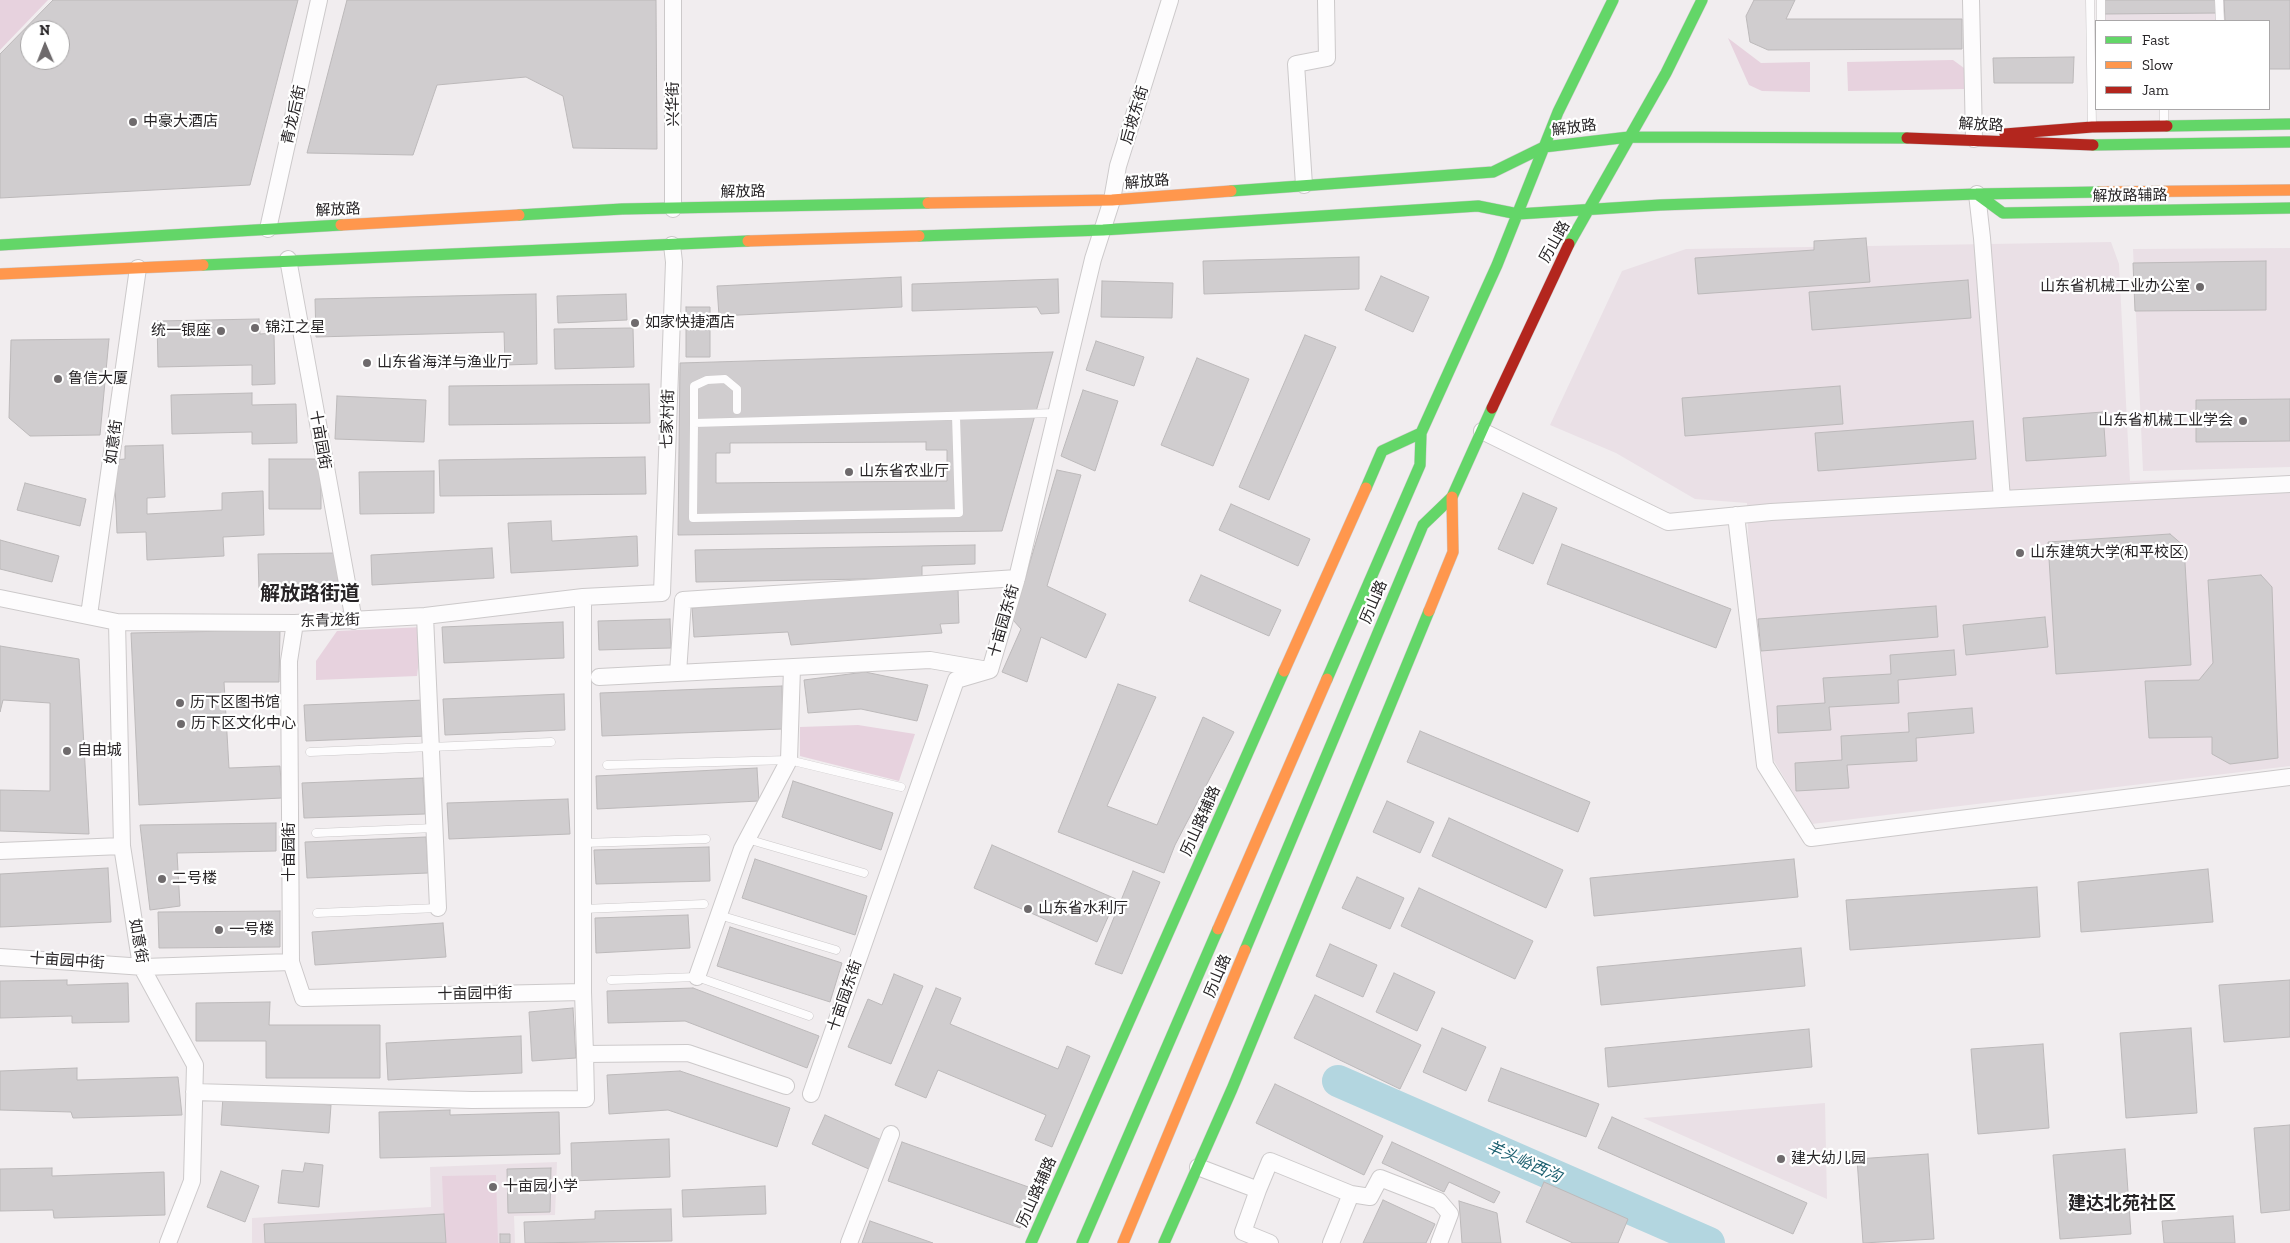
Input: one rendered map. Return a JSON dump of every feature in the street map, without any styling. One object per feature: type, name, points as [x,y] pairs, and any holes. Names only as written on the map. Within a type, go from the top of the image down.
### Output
[{"type":"main road","name":"历山路","points":[[1082,1243],[1420,464],[1421,434],[1518,214],[1558,112],[1613,0]]},
{"type":"main road","name":"历山路","points":[[1122,1243],[1423,524],[1452,497],[1560,261],[1666,73],[1702,0]]},
{"type":"main road","points":[[1974,139],[2020,131],[2092,127],[2290,124]]},
{"type":"main road","name":"解放路","points":[[0,245],[615,209],[1112,200],[1493,172],[1544,147],[1629,137],[1974,139],[2063,146],[2290,142]]},
{"type":"main road","points":[[0,274],[288,260],[1103,230],[1478,206],[1518,214],[1589,208],[1977,194],[2290,190]]},
{"type":"main road","name":"解放路辅路","points":[[1977,194],[2003,213],[2290,208]]},
{"type":"main road","name":"历山路辅路","points":[[1031,1243],[1382,451],[1421,434]]},
{"type":"main road","points":[[1164,1243],[1232,1089],[1453,552],[1452,497]]},
{"type":"street","name":"青龙后街","points":[[268,229],[319,0]]},
{"type":"street","name":"兴华街","points":[[673,0],[673,208]]},
{"type":"street","name":"后坡东街","points":[[1103,230],[1112,200],[1118,166],[1170,0]]},
{"type":"street","points":[[1304,185],[1296,64],[1327,58],[1326,0]]},
{"type":"street","points":[[1971,0],[1974,139]]},
{"type":"street","points":[[1977,194],[2002,500]]},
{"type":"street","name":"十亩园东街","points":[[811,1094],[956,680],[990,670],[1016,578],[1093,260],[1103,230]]},
{"type":"street","name":"七家村街","points":[[662,593],[674,262],[672,245]]},
{"type":"street","name":"十亩园街","points":[[288,260],[354,621]]},
{"type":"street","name":"如意街","points":[[89,615],[138,268]]},
{"type":"street","points":[[1482,431],[1668,522],[1736,516],[2290,484]]},
{"type":"street","points":[[1736,516],[1765,765],[1811,838],[2290,777]]},
{"type":"street","points":[[678,673],[683,600],[1016,578]]},
{"type":"street","name":"东青龙街","points":[[0,598],[117,622],[295,623],[425,616],[583,597],[662,593]]},
{"type":"street","points":[[194,1092],[472,1100],[586,1099],[583,992],[583,597]]},
{"type":"street","points":[[425,616],[438,908]]},
{"type":"street","name":"如意街","points":[[117,622],[122,846],[141,966],[195,1065],[192,1181],[168,1243]]},
{"type":"street","name":"十亩园街","points":[[291,962],[289,661],[295,623]]},
{"type":"street","points":[[599,677],[930,660],[990,670]]},
{"type":"street","points":[[697,977],[747,839],[789,760],[792,668]]},
{"type":"street","points":[[0,851],[122,846]]},
{"type":"street","name":"十亩园中街","points":[[0,957],[141,966],[291,962],[303,998],[583,992]]},
{"type":"street","points":[[585,1054],[688,1053],[786,1086]]},
{"type":"street","points":[[849,1243],[891,1134]]},
{"type":"street","points":[[1270,1243],[1242,1232],[1270,1161],[1351,1194],[1370,1197],[1380,1178],[1439,1202],[1450,1214],[1439,1243]]},
{"type":"street","points":[[1198,1167],[1258,1190]]},
{"type":"street","points":[[1331,1243],[1351,1194]]},
{"type":"lane","points":[[2090,0],[2092,127]]},
{"type":"lane","points":[[2101,0],[2101,20]]},
{"type":"lane","points":[[2219,0],[2220,20]]},
{"type":"lane","points":[[2164,110],[2164,126]]},
{"type":"lane","points":[[737,410],[737,389],[725,379],[707,380],[694,386],[693,518],[959,513],[956,416]]},
{"type":"lane","points":[[694,423],[1057,413]]},
{"type":"lane","points":[[310,752],[550,742]]},
{"type":"lane","points":[[607,765],[789,760],[901,788]]},
{"type":"lane","points":[[316,833],[434,828]]},
{"type":"lane","points":[[583,843],[706,839]]},
{"type":"lane","points":[[747,839],[864,873]]},
{"type":"lane","points":[[583,908],[704,904]]},
{"type":"lane","points":[[317,913],[438,908]]},
{"type":"lane","points":[[719,914],[836,950]]},
{"type":"lane","points":[[611,980],[697,977],[809,1016]]},
{"type":"shaded area","points":[[0,0],[48,0],[29,20],[20,20],[20,29],[0,50]]},
{"type":"shaded area","points":[[2097,0],[2290,0],[2290,69],[2270,69],[2270,20],[2098,20]]},
{"type":"shaded area","points":[[1728,38],[1761,63],[1810,62],[1810,92],[1762,91],[1749,85]]},
{"type":"shaded area","points":[[1953,60],[1964,68],[1964,89],[1848,91],[1847,62]]},
{"type":"shaded area","name":"山东建筑大学(和平校区)","points":[[2111,242],[2119,264],[2130,481],[2290,476],[2290,766],[1812,824],[1773,759],[1751,603],[1747,503],[1695,499],[1616,453],[1550,425],[1622,271],[1686,249]]},
{"type":"shaded area","points":[[2290,248],[2290,467],[2143,471],[2133,249]]},
{"type":"shaded area","points":[[423,627],[417,676],[316,680],[316,661],[337,631]]},
{"type":"shaded area","points":[[858,725],[915,734],[899,781],[800,756],[800,727]]},
{"type":"shaded area","name":"建大幼儿园","points":[[1825,1103],[1827,1199],[1643,1118]]},
{"type":"shaded area","name":"十亩园小学","points":[[557,1162],[555,1215],[514,1216],[515,1243],[252,1243],[252,1218],[431,1207],[430,1167]]},
{"type":"shaded area","points":[[496,1175],[498,1243],[445,1243],[442,1176]]},
{"type":"building","name":"中豪大酒店","points":[[53,0],[298,0],[250,185],[0,198],[0,54],[20,34],[20,70],[70,70],[70,20],[33,20]]},
{"type":"building","points":[[347,0],[656,0],[657,149],[573,148],[563,96],[526,77],[437,85],[413,155],[307,153]]},
{"type":"building","points":[[1754,0],[1795,0],[1786,19],[1962,19],[1962,49],[1768,50],[1750,42],[1746,16]]},
{"type":"building","points":[[2103,0],[2218,0],[2218,13],[2103,14]]},
{"type":"building","points":[[2224,0],[2290,0],[2290,69],[2270,69],[2270,20],[2225,20]]},
{"type":"building","points":[[2074,57],[2073,83],[1994,83],[1993,58]]},
{"type":"building","points":[[1866,238],[1870,282],[1698,294],[1695,258],[1814,250],[1814,241]]},
{"type":"building","points":[[1359,257],[1359,289],[1204,294],[1203,261]]},
{"type":"building","name":"山东省机械工业办公室","points":[[2266,261],[2266,310],[2135,311],[2133,263]]},
{"type":"building","points":[[1381,276],[1429,297],[1413,332],[1365,310]]},
{"type":"building","points":[[901,277],[902,307],[719,316],[717,286]]},
{"type":"building","points":[[1058,279],[1059,313],[1041,314],[1037,307],[912,311],[912,284]]},
{"type":"building","points":[[1968,280],[1971,318],[1812,330],[1809,292]]},
{"type":"building","points":[[1102,281],[1173,283],[1172,318],[1101,317]]},
{"type":"building","points":[[536,294],[537,364],[505,365],[504,332],[316,337],[315,299]]},
{"type":"building","points":[[626,294],[627,320],[558,323],[557,296]]},
{"type":"building","points":[[686,307],[710,307],[710,357],[686,357]]},
{"type":"building","points":[[259,319],[260,334],[274,333],[275,384],[252,385],[252,365],[158,367],[157,321]]},
{"type":"building","points":[[633,328],[634,367],[555,369],[554,329]]},
{"type":"building","points":[[1305,335],[1336,347],[1269,500],[1239,487]]},
{"type":"building","name":"鲁信大厦","points":[[109,339],[100,435],[30,436],[9,418],[11,340]]},
{"type":"building","points":[[1096,341],[1144,357],[1134,386],[1086,370]]},
{"type":"building","name":"山东省农业厅","points":[[1053,352],[1002,531],[678,535],[680,363]]},
{"type":"building","points":[[1197,358],[1249,379],[1213,466],[1161,445]]},
{"type":"building","points":[[649,384],[650,423],[449,425],[449,386]]},
{"type":"building","points":[[1840,386],[1843,424],[1685,436],[1682,398]]},
{"type":"building","points":[[1083,390],[1118,401],[1095,471],[1061,456]]},
{"type":"building","points":[[252,393],[252,405],[296,404],[297,443],[252,444],[252,432],[172,434],[171,395]]},
{"type":"building","points":[[337,396],[426,400],[424,442],[335,439]]},
{"type":"building","name":"山东省机械工业学会","points":[[2290,399],[2290,441],[2196,442],[2196,400]]},
{"type":"building","points":[[2103,412],[2106,456],[2026,461],[2023,418]]},
{"type":"building","points":[[1973,421],[1976,459],[1818,471],[1815,433]]},
{"type":"building","points":[[926,442],[926,450],[947,450],[947,481],[716,483],[716,453],[730,453],[730,443]]},
{"type":"building","points":[[163,445],[165,497],[147,498],[147,514],[222,510],[222,493],[263,491],[264,535],[223,537],[224,556],[147,560],[146,532],[117,533],[114,460],[125,459],[125,446]]},
{"type":"building","points":[[645,457],[646,494],[440,496],[439,460]]},
{"type":"building","points":[[269,459],[321,459],[321,509],[269,509]]},
{"type":"building","points":[[1057,470],[1081,475],[1047,586],[1106,614],[1086,658],[1041,637],[1027,682],[1002,672],[1021,629],[1013,620]]},
{"type":"building","points":[[434,471],[434,513],[360,514],[359,472]]},
{"type":"building","points":[[25,483],[86,499],[80,526],[17,510]]},
{"type":"building","points":[[1523,493],[1557,508],[1533,564],[1498,549]]},
{"type":"building","points":[[1231,504],[1310,539],[1298,566],[1219,530]]},
{"type":"building","points":[[551,521],[552,541],[637,536],[638,566],[511,573],[508,523]]},
{"type":"building","points":[[2170,534],[2184,546],[2191,665],[2056,674],[2048,542]]},
{"type":"building","points":[[0,540],[59,556],[52,582],[0,569]]},
{"type":"building","points":[[1562,544],[1731,609],[1716,648],[1547,584]]},
{"type":"building","points":[[975,545],[975,564],[922,566],[922,578],[696,582],[695,550]]},
{"type":"building","points":[[492,548],[494,578],[372,585],[371,555]]},
{"type":"building","points":[[337,553],[338,589],[259,591],[258,554]]},
{"type":"building","points":[[1201,575],[1281,610],[1269,636],[1189,601]]},
{"type":"building","points":[[2261,575],[2272,587],[2278,758],[2230,764],[2212,754],[2212,737],[2149,738],[2145,681],[2199,680],[2213,663],[2208,580]]},
{"type":"building","points":[[958,588],[959,623],[940,624],[942,633],[791,645],[788,632],[694,637],[692,608]]},
{"type":"building","points":[[1936,606],[1938,637],[1761,651],[1758,619]]},
{"type":"building","points":[[2045,617],[2048,647],[1966,655],[1963,625]]},
{"type":"building","points":[[670,619],[671,648],[599,650],[598,621]]},
{"type":"building","points":[[563,622],[564,658],[444,663],[442,627]]},
{"type":"building","name":"历下区文化中心","points":[[280,630],[279,682],[224,682],[229,768],[280,766],[282,798],[139,805],[131,633]]},
{"type":"building","name":"自由城","points":[[0,646],[79,659],[89,834],[0,831],[0,790],[50,791],[50,703],[3,700],[0,712]]},
{"type":"building","points":[[1954,650],[1956,675],[1898,680],[1899,703],[1829,707],[1831,730],[1778,733],[1777,706],[1825,703],[1823,678],[1891,674],[1890,655]]},
{"type":"building","points":[[865,672],[928,685],[917,721],[861,709],[808,713],[804,680]]},
{"type":"building","points":[[1118,684],[1156,697],[1107,806],[1157,825],[1203,717],[1234,732],[1175,845],[1164,873],[1058,832]]},
{"type":"building","points":[[782,686],[783,729],[602,736],[600,693]]},
{"type":"building","points":[[564,694],[565,730],[445,735],[443,699]]},
{"type":"building","points":[[425,700],[427,736],[306,741],[304,705]]},
{"type":"building","points":[[1972,708],[1974,733],[1916,738],[1917,761],[1847,765],[1849,788],[1796,791],[1795,763],[1842,760],[1841,736],[1909,732],[1908,713]]},
{"type":"building","points":[[1420,731],[1590,802],[1578,832],[1407,762]]},
{"type":"building","points":[[757,768],[759,801],[597,809],[596,776]]},
{"type":"building","points":[[423,778],[425,814],[304,818],[302,783]]},
{"type":"building","points":[[793,781],[893,813],[881,850],[782,817]]},
{"type":"building","points":[[568,799],[570,834],[449,839],[447,803]]},
{"type":"building","points":[[1387,801],[1434,822],[1420,853],[1373,832]]},
{"type":"building","points":[[1449,818],[1563,870],[1546,908],[1432,856]]},
{"type":"building","name":"二号楼","points":[[276,823],[276,851],[177,853],[180,906],[150,910],[140,825]]},
{"type":"building","points":[[426,837],[428,873],[307,878],[305,842]]},
{"type":"building","points":[[992,845],[1116,899],[1097,942],[974,888]]},
{"type":"building","points":[[709,847],[710,881],[596,884],[594,850]]},
{"type":"building","points":[[755,859],[867,896],[855,935],[742,898]]},
{"type":"building","points":[[1794,859],[1798,897],[1594,916],[1590,878]]},
{"type":"building","points":[[108,868],[111,922],[0,927],[0,874]]},
{"type":"building","points":[[2208,869],[2213,922],[2081,932],[2078,882]]},
{"type":"building","points":[[1133,871],[1160,882],[1122,974],[1095,964]]},
{"type":"building","points":[[1357,877],[1404,898],[1390,929],[1342,908]]},
{"type":"building","points":[[2037,887],[2040,937],[1850,950],[1846,900]]},
{"type":"building","points":[[1419,888],[1533,941],[1515,979],[1401,926]]},
{"type":"building","name":"一号楼","points":[[280,911],[280,947],[159,948],[158,912]]},
{"type":"building","points":[[688,915],[690,948],[596,953],[595,918]]},
{"type":"building","points":[[443,923],[446,957],[315,965],[312,932]]},
{"type":"building","points":[[730,927],[842,963],[830,1002],[717,966]]},
{"type":"building","points":[[1330,944],[1377,965],[1363,997],[1316,976]]},
{"type":"building","points":[[1801,948],[1805,986],[1601,1005],[1597,967]]},
{"type":"building","points":[[1394,973],[1435,992],[1417,1031],[1376,1012]]},
{"type":"building","points":[[894,974],[923,986],[891,1064],[848,1047],[868,999],[882,1005]]},
{"type":"building","points":[[67,980],[67,985],[128,983],[129,1022],[72,1023],[72,1016],[0,1018],[0,981]]},
{"type":"building","points":[[2290,980],[2290,1037],[2224,1042],[2219,985]]},
{"type":"building","points":[[693,988],[819,1036],[807,1068],[685,1021],[608,1023],[607,991]]},
{"type":"building","points":[[936,988],[961,998],[950,1024],[1058,1069],[1067,1046],[1090,1056],[1052,1147],[1035,1140],[1046,1115],[938,1070],[926,1098],[895,1085]]},
{"type":"building","points":[[1315,995],[1421,1045],[1400,1089],[1294,1038]]},
{"type":"building","points":[[270,1002],[269,1025],[380,1025],[380,1078],[266,1078],[266,1041],[196,1041],[196,1003]]},
{"type":"building","points":[[573,1008],[576,1058],[532,1061],[529,1012]]},
{"type":"building","points":[[1442,1028],[1486,1047],[1466,1091],[1423,1072]]},
{"type":"building","points":[[2191,1028],[2197,1113],[2126,1118],[2120,1033]]},
{"type":"building","points":[[1809,1029],[1812,1067],[1608,1087],[1605,1048]]},
{"type":"building","points":[[521,1036],[522,1073],[388,1080],[386,1043]]},
{"type":"building","points":[[2043,1044],[2049,1128],[1978,1134],[1971,1049]]},
{"type":"building","points":[[77,1068],[77,1080],[178,1077],[182,1115],[73,1118],[71,1112],[0,1110],[0,1071]]},
{"type":"building","points":[[1501,1068],[1599,1104],[1586,1137],[1488,1101]]},
{"type":"building","points":[[680,1071],[790,1108],[777,1147],[668,1110],[609,1114],[607,1075]]},
{"type":"building","points":[[1275,1084],[1383,1136],[1364,1175],[1256,1123]]},
{"type":"building","points":[[223,1097],[331,1105],[329,1133],[221,1125]]},
{"type":"building","points":[[450,1110],[450,1115],[559,1112],[560,1154],[380,1158],[379,1112]]},
{"type":"building","points":[[825,1115],[884,1141],[871,1170],[812,1144]]},
{"type":"building","points":[[1612,1117],[1807,1203],[1793,1234],[1598,1148]]},
{"type":"building","points":[[2290,1125],[2290,1210],[2261,1213],[2254,1128]]},
{"type":"building","points":[[669,1139],[670,1177],[572,1181],[571,1143]]},
{"type":"building","points":[[902,1142],[1034,1189],[1020,1228],[888,1181]]},
{"type":"building","points":[[1392,1142],[1500,1192],[1494,1203],[1449,1182],[1444,1192],[1382,1163]]},
{"type":"building","points":[[2125,1149],[2131,1234],[2060,1239],[2053,1155]]},
{"type":"building","points":[[1928,1154],[1934,1239],[1863,1243],[1857,1159]]},
{"type":"building","points":[[305,1163],[323,1165],[319,1207],[278,1203],[282,1170],[303,1172]]},
{"type":"building","points":[[52,1168],[52,1176],[164,1172],[165,1215],[54,1218],[53,1210],[0,1211],[0,1169]]},
{"type":"building","points":[[551,1168],[550,1212],[508,1213],[507,1169]]},
{"type":"building","points":[[221,1171],[259,1186],[245,1222],[207,1207]]},
{"type":"building","points":[[1544,1182],[1628,1219],[1618,1243],[1573,1243],[1526,1222]]},
{"type":"building","points":[[765,1186],[766,1214],[683,1217],[682,1190]]},
{"type":"building","points":[[1383,1200],[1435,1224],[1426,1243],[1363,1243]]},
{"type":"building","points":[[1459,1201],[1497,1213],[1501,1243],[1462,1243]]},
{"type":"building","points":[[671,1209],[672,1241],[525,1243],[524,1222],[595,1219],[595,1211]]},
{"type":"building","points":[[444,1214],[446,1243],[265,1243],[264,1224]]},
{"type":"building","points":[[2233,1216],[2235,1243],[2164,1243],[2162,1221]]},
{"type":"building","points":[[870,1221],[933,1243],[862,1243]]},
{"type":"building","points":[[500,1234],[510,1234],[510,1243],[500,1243]]},
{"type":"waterway","name":"羊头峪西沟","points":[[1338,1081],[1709,1243]]},
{"type":"traffic: fast","points":[[1327,679],[1420,465],[1421,433],[1497,265],[1558,112],[1613,0]]},
{"type":"traffic: fast","points":[[1569,244],[1666,73],[1702,0]]},
{"type":"traffic: fast","points":[[2167,126],[2290,124]]},
{"type":"traffic: fast","points":[[1544,147],[1629,137],[1907,138]]},
{"type":"traffic: fast","points":[[2093,145],[2290,142]]},
{"type":"traffic: fast","points":[[1231,191],[1493,172],[1544,147]]},
{"type":"traffic: fast","points":[[1518,214],[1660,205],[1977,194],[2100,192]]},
{"type":"traffic: fast","points":[[1977,194],[2003,213],[2290,208]]},
{"type":"traffic: fast","points":[[519,215],[622,209],[928,203]]},
{"type":"traffic: fast","points":[[919,236],[1103,230],[1478,206],[1518,214]]},
{"type":"traffic: fast","points":[[0,245],[341,225]]},
{"type":"traffic: fast","points":[[203,265],[748,241]]},
{"type":"traffic: fast","points":[[1245,950],[1423,525],[1452,497],[1492,408]]},
{"type":"traffic: fast","points":[[1366,488],[1382,451],[1421,433]]},
{"type":"traffic: fast","points":[[1164,1243],[1232,1089],[1429,611]]},
{"type":"traffic: fast","points":[[1031,1243],[1284,671]]},
{"type":"traffic: fast","points":[[1082,1243],[1218,929]]},
{"type":"traffic: slow","points":[[2100,192],[2290,190]]},
{"type":"traffic: slow","points":[[928,203],[1112,200],[1231,191]]},
{"type":"traffic: slow","points":[[341,225],[519,215]]},
{"type":"traffic: slow","points":[[748,241],[919,236]]},
{"type":"traffic: slow","points":[[0,274],[203,265]]},
{"type":"traffic: slow","points":[[1284,671],[1366,488]]},
{"type":"traffic: slow","points":[[1429,611],[1453,552],[1452,497]]},
{"type":"traffic: slow","points":[[1218,929],[1327,679]]},
{"type":"traffic: slow","points":[[1123,1243],[1245,950]]},
{"type":"traffic: jam","points":[[2005,134],[2092,127],[2167,126]]},
{"type":"traffic: jam","points":[[1907,138],[2093,145]]},
{"type":"traffic: jam","points":[[1492,408],[1569,244]]},
{"type":"place","name":"中豪大酒店","points":[[133,122]]},
{"type":"place","name":"山东省机械工业办公室","points":[[2200,287]]},
{"type":"place","name":"如家快捷酒店","points":[[635,323]]},
{"type":"place","name":"锦江之星","points":[[255,328]]},
{"type":"place","name":"统一银座","points":[[221,331]]},
{"type":"place","name":"山东省海洋与渔业厅","points":[[367,363]]},
{"type":"place","name":"鲁信大厦","points":[[58,379]]},
{"type":"place","name":"山东省机械工业学会","points":[[2243,421]]},
{"type":"place","name":"山东省农业厅","points":[[849,472]]},
{"type":"place","name":"山东建筑大学(和平校区)","points":[[2020,553]]},
{"type":"place","name":"历下区图书馆","points":[[180,703]]},
{"type":"place","name":"历下区文化中心","points":[[181,724]]},
{"type":"place","name":"自由城","points":[[67,751]]},
{"type":"place","name":"二号楼","points":[[162,879]]},
{"type":"place","name":"山东省水利厅","points":[[1028,909]]},
{"type":"place","name":"一号楼","points":[[219,930]]},
{"type":"place","name":"建大幼儿园","points":[[1781,1159]]},
{"type":"place","name":"十亩园小学","points":[[493,1187]]},
{"type":"district","name":"解放路街道","points":[[310,594]]},
{"type":"district","name":"建达北苑社区","points":[[2122,1204]]}]
